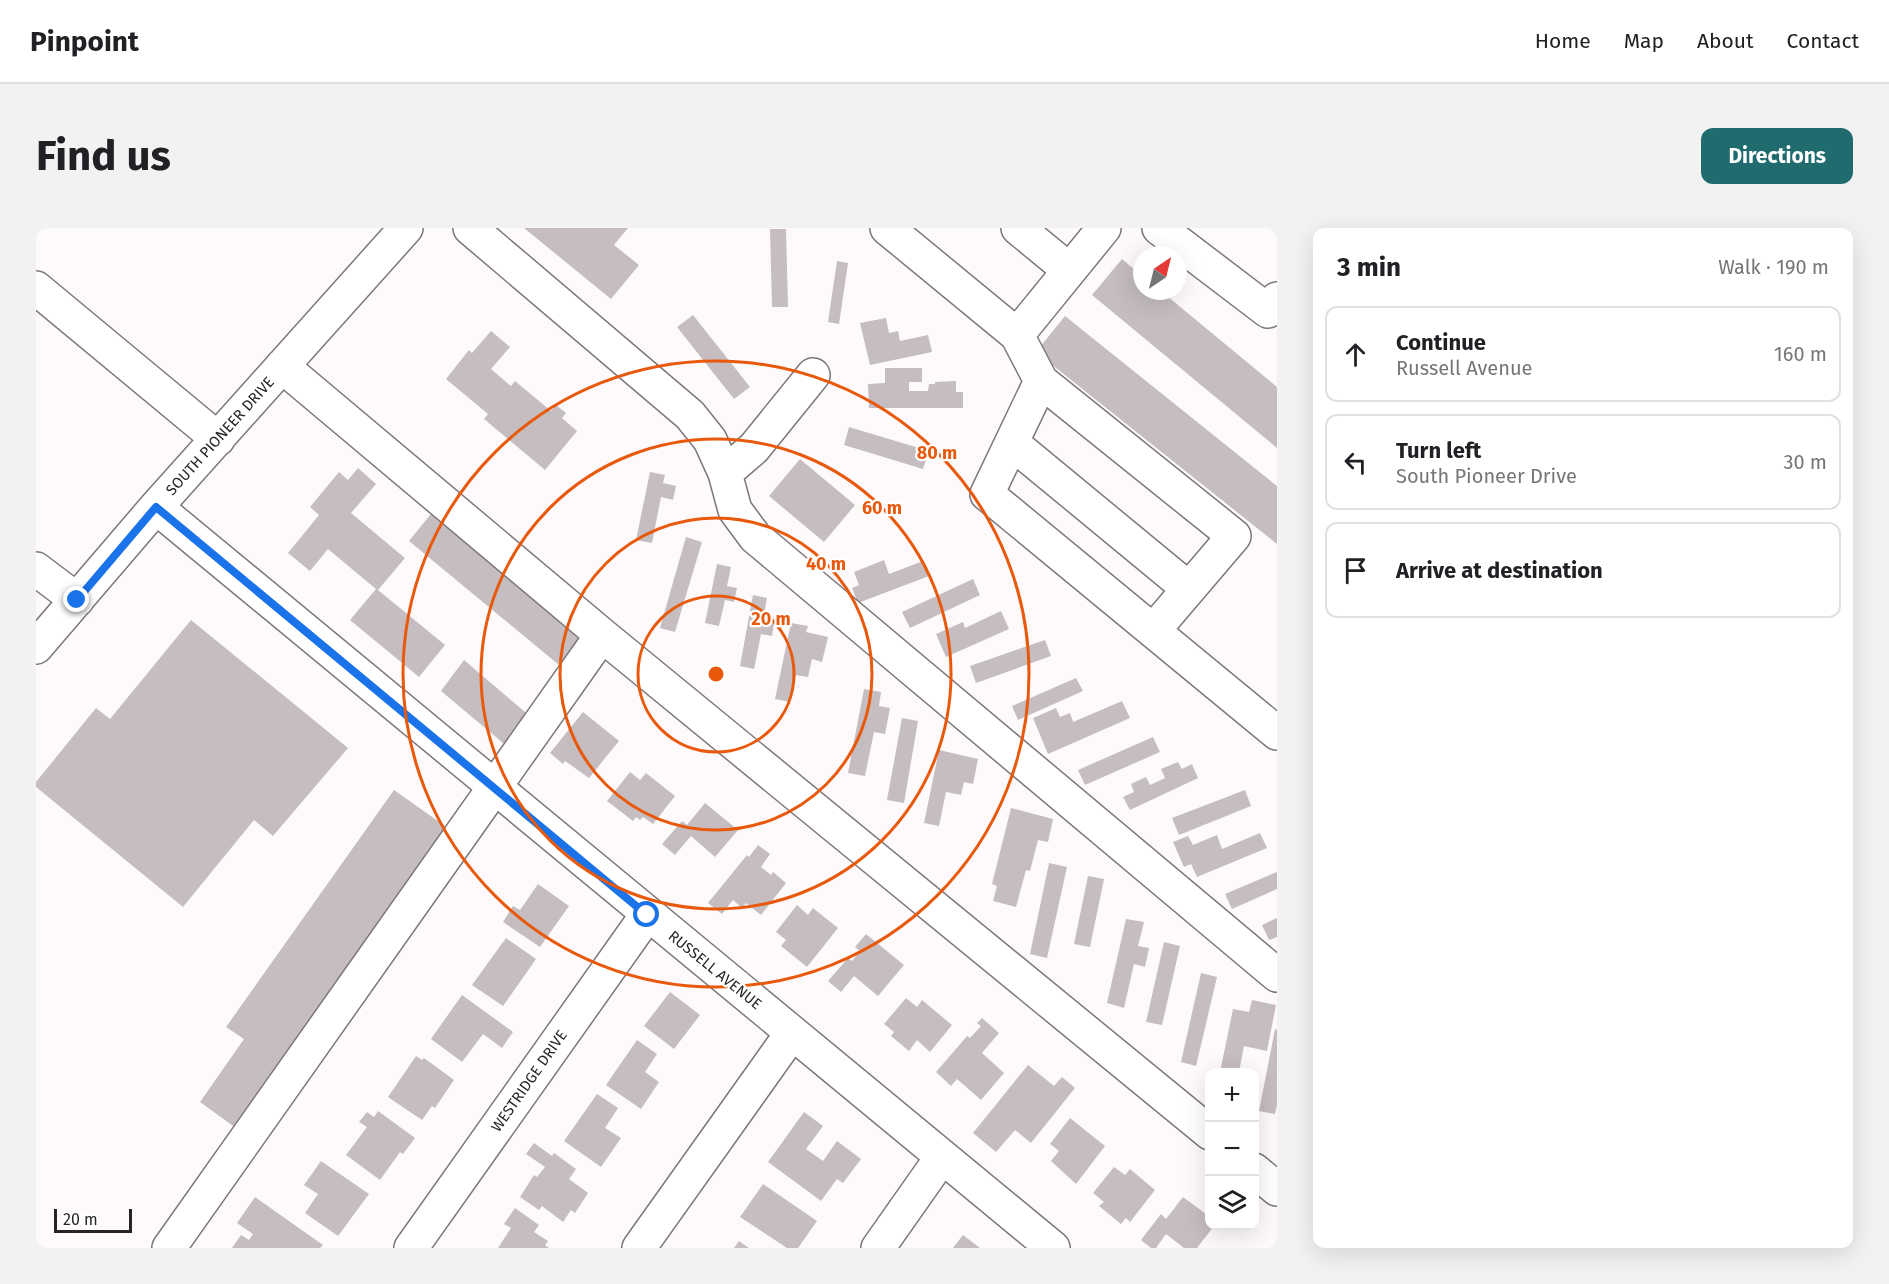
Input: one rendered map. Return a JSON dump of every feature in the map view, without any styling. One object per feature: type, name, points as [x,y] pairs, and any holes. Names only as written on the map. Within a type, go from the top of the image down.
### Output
[{"type":"street","name":"SOUTH PIONEER DRIVE","points":[[36,647],[156,507],[406,228]]},
{"type":"street","points":[[470,228],[690,415],[710,440],[725,473],[735,510],[755,537],[1277,975]]},
{"type":"street","points":[[887,228],[1017,335],[1041,381],[1234,536],[1153,631]]},
{"type":"street","points":[[1018,228],[1069,270]]},
{"type":"street","points":[[1017,335],[1104,228]]},
{"type":"street","points":[[1160,228],[1274,309]]},
{"type":"street","points":[[36,288],[218,439]]},
{"type":"street","points":[[282,366],[602,635],[1205,1130]]},
{"type":"street","points":[[725,473],[754,448],[813,375]]},
{"type":"street","points":[[1041,381],[987,494],[1277,733]]},
{"type":"street","points":[[1011,443],[1189,589]]},
{"type":"street","name":"RUSSELL AVENUE","points":[[156,507],[647,915],[1053,1248]]},
{"type":"street","points":[[36,569],[77,600]]},
{"type":"street","points":[[169,1248],[602,635]]},
{"type":"street","name":"WESTRIDGE DRIVE","points":[[411,1248],[647,915]]},
{"type":"street","points":[[639,1248],[792,1033]]},
{"type":"street","points":[[878,1248],[942,1157]]},
{"type":"street","points":[[1259,1174],[1277,1189]]},
{"type":"building","points":[[524,228],[628,228],[614,245],[639,265],[611,299]]},
{"type":"building","points":[[770,229],[786,229],[788,307],[772,307]]},
{"type":"building","points":[[1122,259],[1133,268],[1133,300],[1172,300],[1277,387],[1277,448],[1092,295]]},
{"type":"building","points":[[837,261],[848,263],[839,324],[828,322]]},
{"type":"building","points":[[693,315],[750,387],[734,399],[677,327]]},
{"type":"building","points":[[1065,316],[1277,486],[1277,544],[1036,352]]},
{"type":"building","points":[[886,318],[889,333],[898,331],[900,341],[928,335],[932,352],[870,365],[860,323]]},
{"type":"building","points":[[491,331],[510,347],[491,369],[511,386],[515,381],[551,411],[556,405],[566,413],[562,418],[577,431],[545,470],[484,419],[488,414],[446,379],[469,350],[472,353]]},
{"type":"building","points":[[885,368],[922,368],[922,382],[909,382],[909,391],[928,391],[929,384],[956,381],[956,392],[963,392],[963,408],[869,408],[868,384],[885,383]]},
{"type":"building","points":[[849,427],[929,451],[923,469],[844,445]]},
{"type":"building","points":[[800,459],[855,505],[824,542],[769,496]]},
{"type":"building","points":[[358,468],[376,484],[351,513],[405,558],[378,590],[445,645],[419,677],[350,620],[376,589],[328,549],[310,571],[288,553],[319,515],[310,507],[339,472],[348,480]]},
{"type":"building","points":[[650,472],[665,475],[663,483],[676,486],[673,500],[661,497],[652,543],[636,540]]},
{"type":"building","points":[[435,509],[591,638],[565,670],[409,541]]},
{"type":"building","points":[[686,537],[702,542],[675,632],[660,628]]},
{"type":"building","points":[[884,560],[889,574],[923,561],[929,576],[858,603],[852,588],[859,585],[854,572]]},
{"type":"building","points":[[717,564],[731,567],[727,586],[737,588],[734,602],[725,600],[719,626],[705,623]]},
{"type":"building","points":[[973,579],[980,595],[910,628],[902,612]]},
{"type":"building","points":[[753,595],[767,598],[763,620],[774,623],[772,636],[761,634],[754,669],[740,666]]},
{"type":"building","points":[[1001,611],[1009,629],[946,657],[936,634],[963,622],[965,628]]},
{"type":"building","points":[[191,620],[348,748],[273,836],[254,820],[183,907],[36,787],[36,782],[96,708],[110,719]]},
{"type":"building","points":[[791,623],[808,626],[806,632],[828,637],[822,662],[812,659],[808,677],[796,675],[790,702],[775,699]]},
{"type":"building","points":[[1045,640],[1051,656],[976,683],[970,666]]},
{"type":"building","points":[[464,660],[531,717],[509,748],[441,691]]},
{"type":"building","points":[[1076,678],[1083,691],[1018,720],[1012,706]]},
{"type":"building","points":[[864,689],[881,692],[879,706],[890,708],[885,734],[874,732],[865,776],[848,773]]},
{"type":"building","points":[[1122,701],[1130,718],[1048,754],[1033,718],[1056,708],[1060,717],[1070,713],[1073,722]]},
{"type":"building","points":[[583,712],[619,741],[589,778],[565,761],[563,764],[550,753]]},
{"type":"building","points":[[902,718],[918,721],[904,803],[887,800]]},
{"type":"building","points":[[1153,737],[1160,752],[1085,785],[1078,770]]},
{"type":"building","points":[[939,750],[978,759],[973,784],[964,782],[961,795],[946,792],[939,826],[924,823]]},
{"type":"building","points":[[1178,762],[1182,769],[1192,764],[1198,778],[1130,810],[1123,797],[1134,792],[1131,784],[1146,777],[1150,785],[1165,778],[1161,769]]},
{"type":"building","points":[[630,772],[640,780],[646,773],[675,796],[653,824],[643,817],[640,820],[636,817],[633,821],[607,801]]},
{"type":"building","points":[[394,790],[452,831],[240,1131],[200,1102],[244,1039],[226,1027]]},
{"type":"building","points":[[1245,790],[1251,806],[1179,835],[1172,818]]},
{"type":"building","points":[[705,803],[738,830],[715,857],[691,836],[675,855],[662,844],[682,821],[687,825]]},
{"type":"building","points":[[1011,808],[1053,819],[1048,842],[1038,840],[1030,871],[1026,870],[1016,907],[993,901],[997,886],[992,884]]},
{"type":"building","points":[[1260,833],[1267,848],[1197,877],[1191,864],[1184,867],[1173,842],[1188,836],[1193,845],[1217,835],[1222,849]]},
{"type":"building","points":[[758,845],[770,854],[761,867],[771,875],[773,872],[786,883],[761,915],[746,903],[742,908],[733,900],[722,914],[708,903],[747,855],[749,857]]},
{"type":"building","points":[[1049,863],[1067,867],[1047,958],[1030,954]]},
{"type":"building","points":[[1277,872],[1277,889],[1232,909],[1225,894]]},
{"type":"building","points":[[1088,876],[1104,879],[1090,947],[1074,944]]},
{"type":"building","points":[[538,884],[569,906],[540,947],[503,922],[513,906],[520,910]]},
{"type":"building","points":[[797,905],[808,915],[813,908],[838,928],[807,967],[781,946],[786,940],[776,932]]},
{"type":"building","points":[[1277,918],[1277,937],[1269,940],[1262,925]]},
{"type":"building","points":[[1126,919],[1144,922],[1138,946],[1149,948],[1145,967],[1134,964],[1124,1008],[1107,1003]]},
{"type":"building","points":[[866,934],[904,965],[878,996],[854,976],[841,992],[828,981],[848,958],[852,961],[860,951],[855,947]]},
{"type":"building","points":[[506,938],[536,959],[503,1006],[472,985]]},
{"type":"building","points":[[1164,942],[1180,946],[1162,1025],[1146,1022]]},
{"type":"building","points":[[1201,973],[1217,977],[1196,1066],[1181,1062]]},
{"type":"building","points":[[670,992],[700,1015],[674,1049],[644,1026]]},
{"type":"building","points":[[462,995],[513,1032],[502,1048],[483,1034],[462,1062],[431,1039]]},
{"type":"building","points":[[906,998],[917,1007],[922,1000],[952,1025],[930,1052],[917,1040],[909,1051],[891,1036],[894,1032],[884,1024]]},
{"type":"building","points":[[1252,1000],[1276,1005],[1267,1051],[1244,1046],[1240,1068],[1221,1068],[1233,1009],[1249,1012]]},
{"type":"building","points":[[982,1018],[999,1033],[982,1053],[1004,1073],[981,1100],[957,1079],[951,1086],[936,1072],[967,1036],[970,1038],[981,1026],[977,1023]]},
{"type":"building","points":[[1275,1029],[1277,1030],[1277,1105],[1275,1114],[1259,1111]]},
{"type":"building","points":[[637,1040],[657,1054],[645,1072],[659,1082],[641,1109],[606,1085]]},
{"type":"building","points":[[416,1056],[422,1060],[424,1058],[454,1080],[435,1108],[432,1106],[422,1120],[388,1097]]},
{"type":"building","points":[[1028,1065],[1054,1086],[1062,1077],[1075,1088],[1031,1143],[1015,1130],[996,1152],[973,1133]]},
{"type":"building","points":[[597,1094],[618,1108],[605,1128],[621,1138],[601,1167],[564,1141]]},
{"type":"building","points":[[378,1111],[415,1138],[403,1154],[400,1152],[380,1180],[346,1155],[367,1127],[359,1122],[367,1112],[374,1117]]},
{"type":"building","points":[[804,1112],[823,1126],[806,1149],[823,1161],[837,1141],[861,1159],[843,1183],[837,1179],[821,1201],[768,1162]]},
{"type":"building","points":[[1070,1118],[1105,1146],[1076,1184],[1051,1161],[1059,1151],[1050,1144]]},
{"type":"building","points":[[534,1143],[552,1156],[554,1153],[576,1169],[569,1179],[588,1193],[575,1213],[571,1210],[563,1222],[542,1206],[539,1210],[520,1197],[534,1175],[537,1177],[545,1167],[526,1154]]},
{"type":"building","points":[[321,1161],[369,1194],[338,1236],[305,1213],[318,1194],[304,1185]]},
{"type":"building","points":[[1114,1167],[1125,1175],[1130,1169],[1155,1190],[1130,1222],[1126,1218],[1121,1224],[1099,1206],[1104,1202],[1093,1193]]},
{"type":"building","points":[[763,1184],[817,1221],[798,1248],[787,1248],[740,1217]]},
{"type":"building","points":[[255,1197],[323,1245],[320,1248],[232,1248],[241,1235],[249,1240],[253,1234],[237,1223]]},
{"type":"building","points":[[1183,1197],[1205,1213],[1205,1230],[1211,1230],[1197,1248],[1184,1248],[1166,1234],[1156,1248],[1151,1248],[1141,1240],[1161,1214],[1166,1219]]},
{"type":"building","points":[[515,1208],[539,1225],[534,1232],[548,1241],[545,1245],[549,1248],[498,1248],[511,1228],[504,1224]]},
{"type":"building","points":[[963,1235],[980,1248],[953,1248]]},
{"type":"building","points":[[739,1241],[749,1248],[734,1248]]},
{"type":"route","points":[[77,600],[156,507],[647,915]]}]
